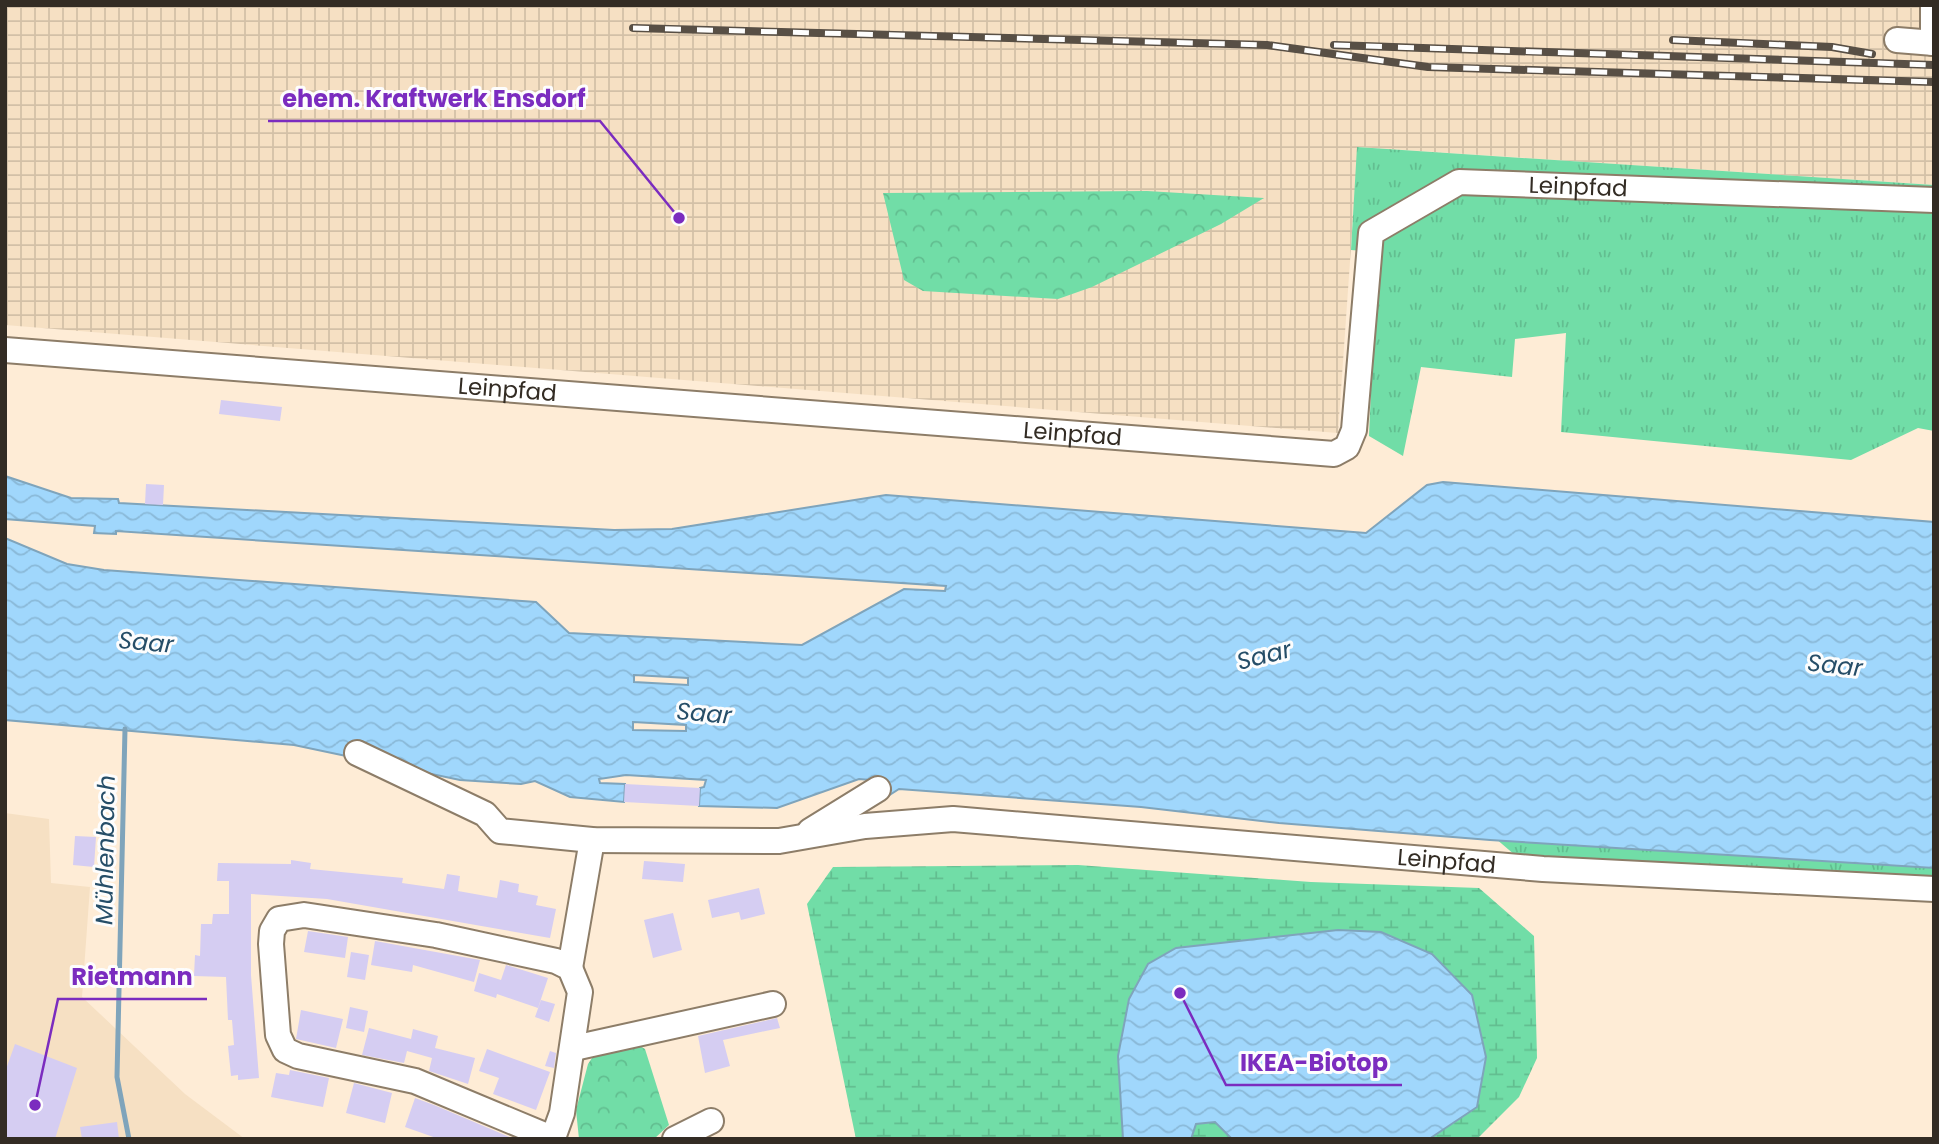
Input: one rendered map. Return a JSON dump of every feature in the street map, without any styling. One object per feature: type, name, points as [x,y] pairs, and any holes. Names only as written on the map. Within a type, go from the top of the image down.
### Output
[{"type":"street","points":[[1897,40],[1933,43],[1933,5]]},
{"type":"street","name":"Leinpfad","points":[[5,350],[1334,454],[1347,447],[1354,430],[1370,233],[1459,182],[1934,200]]},
{"type":"street","name":"Leinpfad","points":[[357,753],[485,814],[500,831],[592,839],[795,840],[865,826],[953,819],[1543,869],[1934,890]]},
{"type":"street","points":[[795,840],[878,789]]},
{"type":"street","points":[[570,968],[556,961],[436,935],[304,915],[279,919],[272,931],[278,1035],[285,1050],[298,1056],[415,1081],[553,1138],[562,1113],[574,1048],[580,992],[570,968],[592,839]]},
{"type":"street","points":[[574,1048],[773,1004]]},
{"type":"street","points":[[675,1139],[711,1121]]},
{"type":"shaded area","points":[[5,5],[1934,5],[1934,185],[1358,147],[1338,433],[5,325]]},
{"type":"shaded area","points":[[5,813],[49,819],[51,883],[90,887],[82,997],[185,1094],[245,1139],[5,1139]]},
{"type":"green space","points":[[1357,147],[1934,185],[1934,431],[1918,428],[1851,460],[1561,432],[1566,333],[1515,339],[1512,377],[1421,367],[1403,456],[1369,436],[1377,252],[1351,250]]},
{"type":"green space","points":[[1147,191],[1264,198],[1221,224],[1092,287],[1058,299],[923,291],[904,280],[883,193]]},
{"type":"green space","points":[[1495,838],[1934,861],[1934,894],[1537,874]]},
{"type":"green space","points":[[1078,865],[1311,882],[1479,888],[1534,936],[1537,1058],[1519,1097],[1477,1139],[856,1139],[807,904],[833,867]]},
{"type":"green space","points":[[638,1045],[645,1049],[669,1125],[654,1139],[579,1139],[576,1110],[588,1064],[592,1058]]},
{"type":"water","name":"Saar","points":[[5,476],[71,498],[118,499],[119,503],[614,530],[672,529],[886,495],[1366,533],[1427,485],[1443,482],[1934,522],[1934,868],[1490,840],[1279,823],[1141,807],[899,789],[877,803],[878,789],[870,780],[859,779],[777,808],[699,806],[700,788],[704,787],[706,780],[626,775],[599,779],[600,783],[625,784],[624,802],[570,797],[535,781],[521,784],[460,780],[294,745],[5,720],[5,538],[67,564],[104,570],[536,602],[569,633],[802,645],[904,589],[945,591],[946,586],[116,531],[116,534],[94,533],[95,526],[5,519]],"holes":[[[634,675],[688,678],[688,685],[634,682]],[[633,722],[686,725],[686,731],[633,730]]]},
{"type":"water","points":[[1338,930],[1381,932],[1432,954],[1472,995],[1486,1057],[1477,1107],[1429,1139],[1232,1139],[1215,1122],[1196,1124],[1191,1139],[1123,1139],[1118,1056],[1129,999],[1148,964],[1176,948]]},
{"type":"building","points":[[221,400],[282,407],[280,421],[219,414]]},
{"type":"building","points":[[146,484],[164,485],[163,505],[145,504]]},
{"type":"building","points":[[625,784],[700,788],[699,806],[624,802]]},
{"type":"building","points":[[75,836],[96,837],[94,867],[73,865]]},
{"type":"building","points":[[291,860],[311,863],[310,869],[403,878],[402,883],[444,889],[447,874],[460,876],[458,891],[497,898],[500,880],[519,884],[518,892],[538,896],[536,905],[556,909],[550,938],[327,899],[251,894],[251,975],[259,1078],[238,1080],[238,1075],[231,1076],[228,1046],[234,1045],[232,1020],[228,1020],[226,977],[194,976],[195,955],[200,956],[201,924],[212,924],[213,914],[229,914],[229,881],[217,881],[218,863],[291,864]]},
{"type":"building","points":[[644,861],[685,864],[683,882],[642,879]]},
{"type":"building","points":[[759,888],[765,914],[741,920],[739,912],[712,918],[708,900]]},
{"type":"building","points":[[673,913],[682,950],[653,958],[644,920]]},
{"type":"building","points":[[308,931],[348,937],[345,958],[304,952]]},
{"type":"building","points":[[375,941],[480,960],[474,982],[413,965],[412,972],[371,965]]},
{"type":"building","points":[[351,952],[369,955],[365,980],[347,977]]},
{"type":"building","points":[[506,965],[548,978],[538,1008],[497,994],[496,998],[474,991],[479,973],[501,980]]},
{"type":"building","points":[[541,1000],[555,1004],[549,1022],[535,1017]]},
{"type":"building","points":[[350,1007],[368,1011],[364,1032],[346,1028]]},
{"type":"building","points":[[301,1010],[343,1019],[336,1048],[296,1039]]},
{"type":"building","points":[[777,1018],[780,1028],[723,1040],[730,1066],[705,1073],[698,1036]]},
{"type":"building","points":[[369,1028],[411,1039],[413,1029],[438,1036],[435,1048],[475,1058],[468,1084],[429,1071],[432,1058],[407,1051],[404,1063],[362,1055]]},
{"type":"building","points":[[15,1044],[77,1068],[55,1139],[5,1139],[5,1072]]},
{"type":"building","points":[[487,1049],[550,1072],[536,1110],[493,1094],[499,1078],[479,1071]]},
{"type":"building","points":[[550,1051],[556,1053],[554,1068],[545,1066]]},
{"type":"building","points":[[290,1070],[329,1078],[323,1107],[271,1097],[276,1073],[289,1075]]},
{"type":"building","points":[[354,1083],[392,1093],[385,1123],[346,1113]]},
{"type":"building","points":[[415,1098],[514,1139],[439,1139],[405,1127]]},
{"type":"building","points":[[117,1122],[119,1139],[82,1139],[80,1127]]},
{"type":"waterway","name":"Mühlenbach","points":[[125,729],[117,1077],[129,1139]]},
{"type":"railway","points":[[633,28],[1267,45],[1428,67],[1934,82]]},
{"type":"railway","points":[[1673,40],[1832,47],[1872,54]]},
{"type":"railway","points":[[1334,45],[1934,65]]},
{"type":"place","name":"ehem. Kraftwerk Ensdorf","points":[[679,218]]},
{"type":"place","name":"IKEA-Biotop","points":[[1180,993]]},
{"type":"place","name":"Rietmann","points":[[35,1105]]}]
